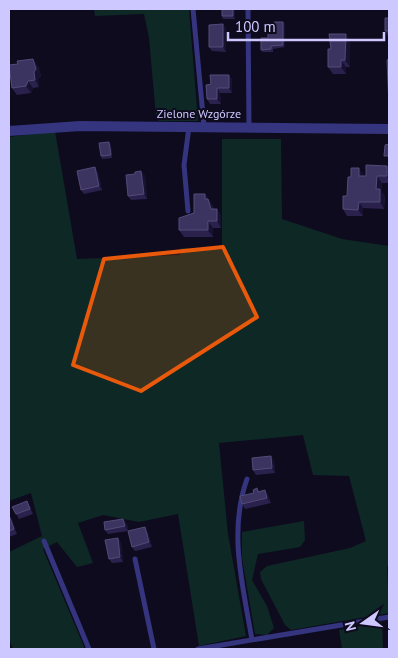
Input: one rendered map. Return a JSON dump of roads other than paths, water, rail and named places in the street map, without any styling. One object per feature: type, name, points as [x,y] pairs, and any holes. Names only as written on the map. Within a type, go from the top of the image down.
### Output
[{"type":"street","name":"Zielone Wzgórze","points":[[9,131],[56,126],[389,129]]},
{"type":"lane","points":[[193,9],[204,126]]},
{"type":"lane","points":[[248,9],[249,127]]},
{"type":"lane","points":[[188,211],[184,165],[189,126]]},
{"type":"lane","points":[[247,479],[239,515],[237,549],[252,640]]},
{"type":"lane","points":[[44,541],[89,649]]},
{"type":"lane","points":[[135,559],[154,649]]},
{"type":"lane","points":[[198,649],[389,617]]}]
